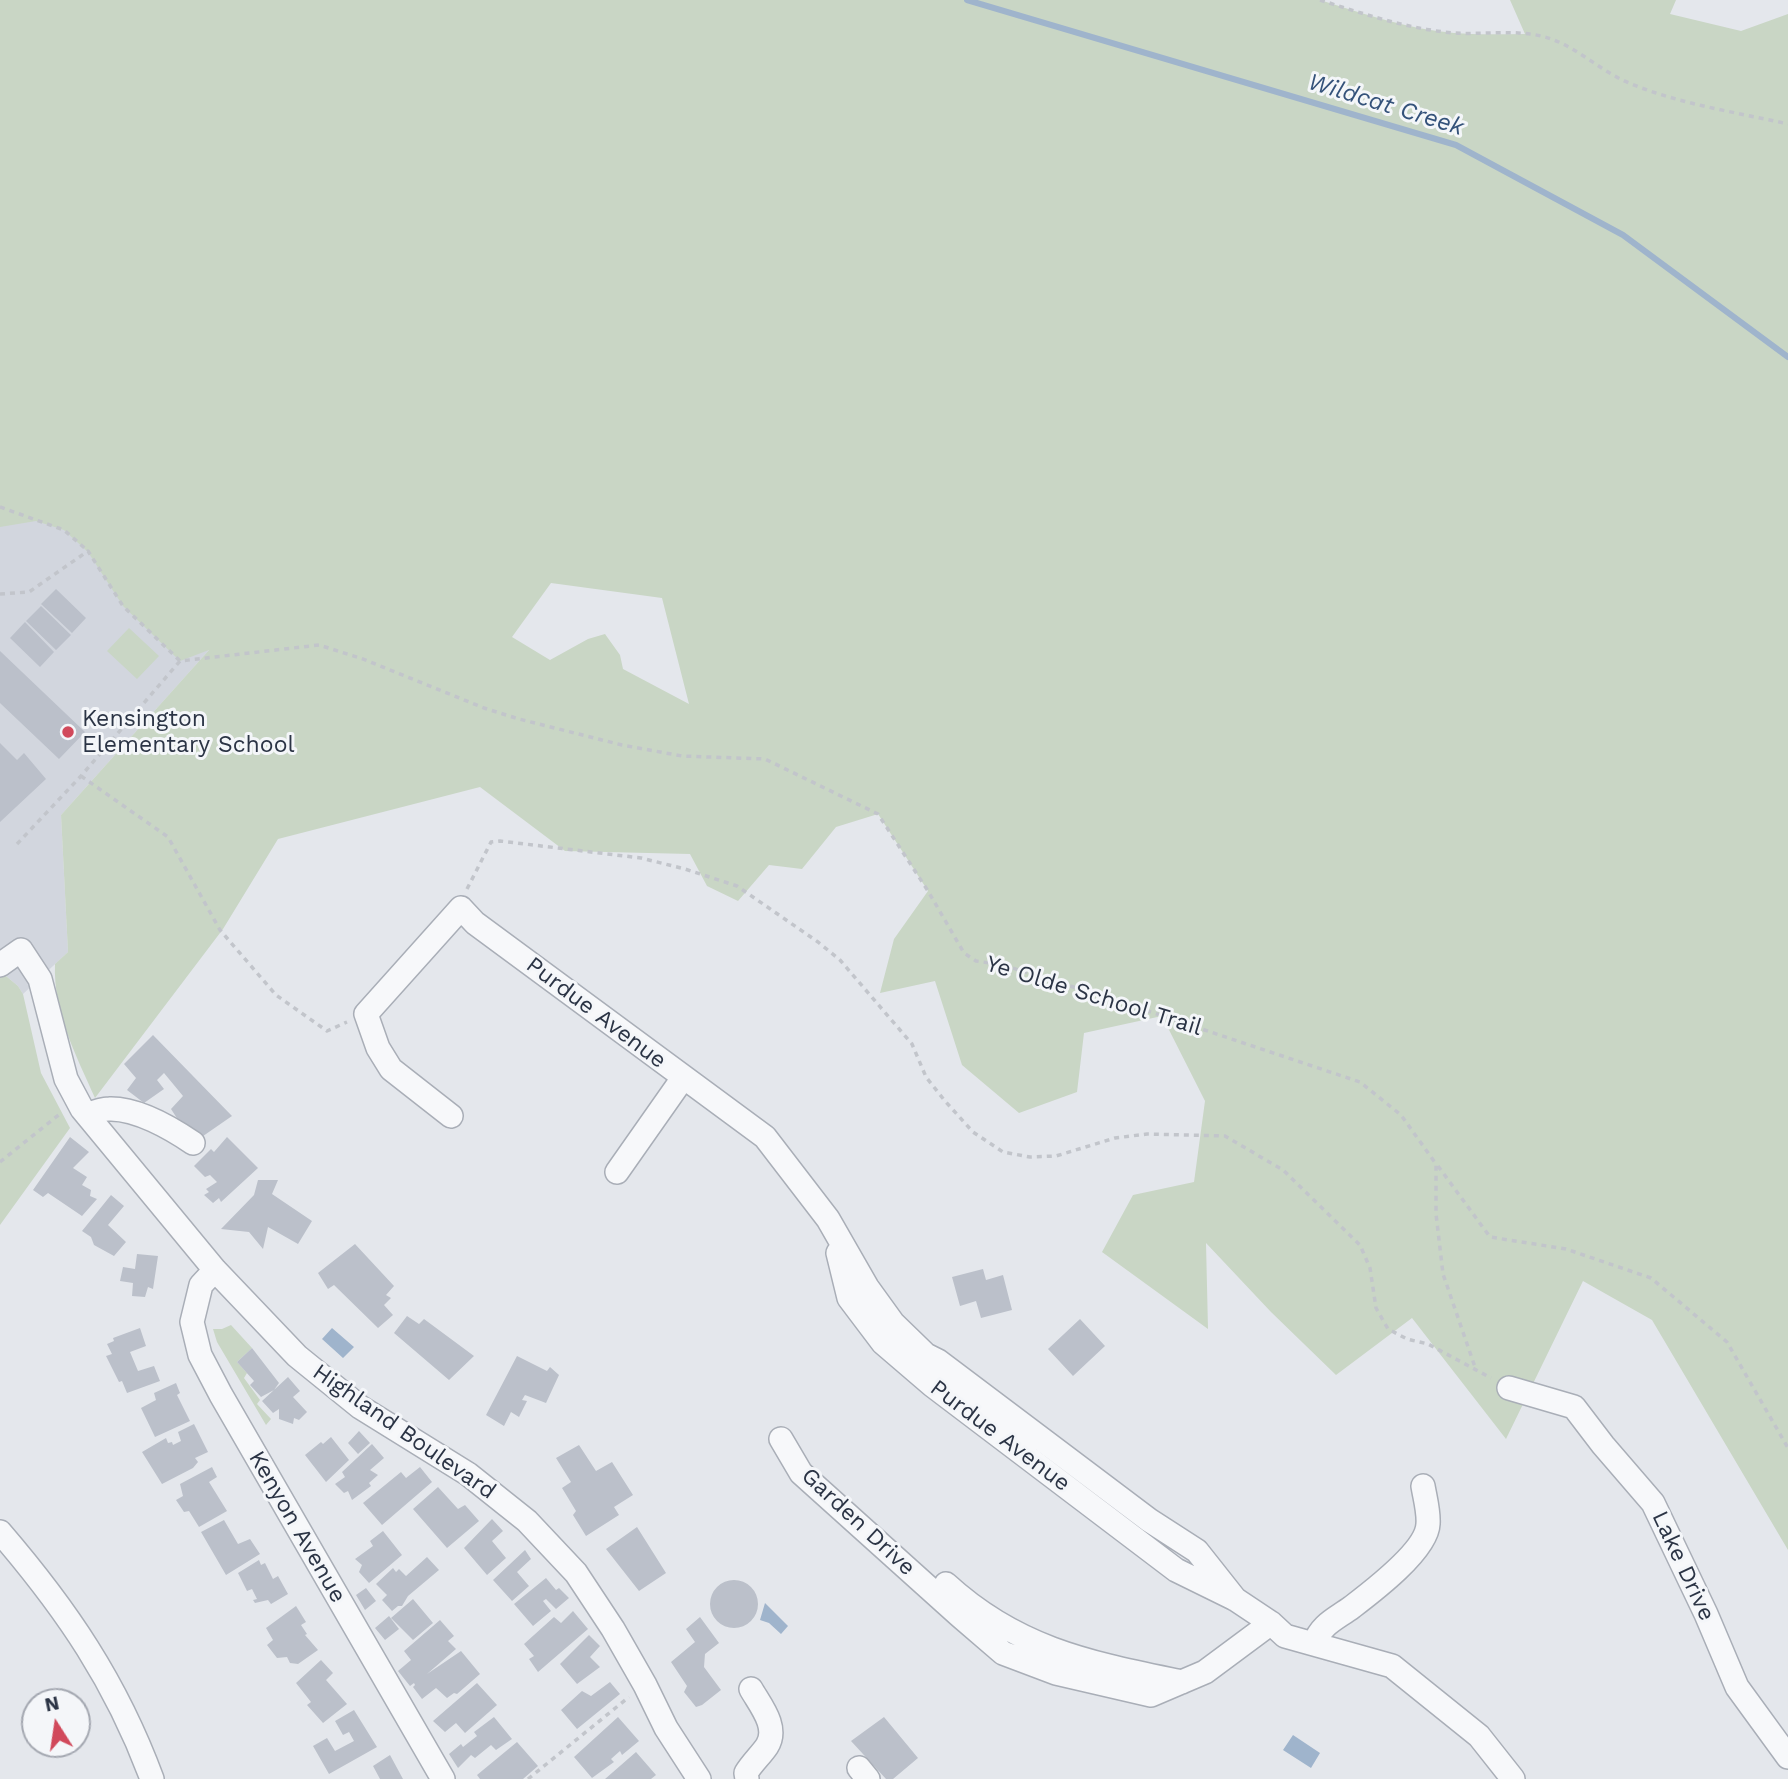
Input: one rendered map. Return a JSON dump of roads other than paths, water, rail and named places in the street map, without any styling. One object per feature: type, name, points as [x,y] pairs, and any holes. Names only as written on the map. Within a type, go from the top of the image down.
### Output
[{"type":"street","name":"Purdue Avenue","points":[[451,1116],[391,1069],[378,1048],[366,1014],[461,908],[475,923],[765,1137],[828,1219],[849,1297],[883,1343],[932,1385],[1176,1570],[1234,1599],[1271,1623],[1285,1636],[1392,1666],[1479,1736],[1513,1779]]},
{"type":"street","name":"Highland Boulevard","points":[[0,965],[21,950],[40,979],[66,1079],[82,1108],[215,1270],[297,1356],[360,1407],[468,1474],[527,1521],[576,1573],[613,1629],[666,1728],[699,1779]]},
{"type":"street","points":[[617,1172],[683,1078]]},
{"type":"street","points":[[82,1108],[115,1109],[158,1122],[193,1143]]},
{"type":"street","name":"Kenyon Avenue","points":[[215,1270],[201,1285],[192,1322],[200,1355],[220,1395],[443,1779]]},
{"type":"street","name":"Lake Drive","points":[[1509,1388],[1574,1407],[1653,1503],[1737,1687],[1788,1757]]},
{"type":"street","name":"Garden Drive","points":[[1182,1682],[1102,1665],[1051,1650],[1013,1633],[961,1598],[832,1480],[781,1439],[801,1473],[1003,1653],[1056,1673],[1151,1695],[1182,1682],[1205,1672],[1271,1623]]},
{"type":"street","points":[[1314,1644],[1324,1625],[1351,1607],[1417,1550],[1426,1537],[1428,1523],[1423,1486]]},
{"type":"street","points":[[0,1532],[39,1577],[114,1690],[152,1779]]},
{"type":"street","points":[[747,1779],[746,1773],[767,1745],[771,1734],[768,1718],[751,1689]]},
{"type":"water","points":[[332,1328],[354,1347],[343,1358],[322,1339]]},
{"type":"water","points":[[765,1603],[788,1626],[781,1634],[769,1623],[760,1620]]},
{"type":"water","points":[[1293,1735],[1320,1753],[1311,1768],[1283,1750]]},
{"type":"waterway","name":"Wildcat Creek","points":[[967,0],[1456,145],[1623,235],[1788,357]]},
{"type":"place","name":"Kensington Elementary School","points":[[68,732]]}]
